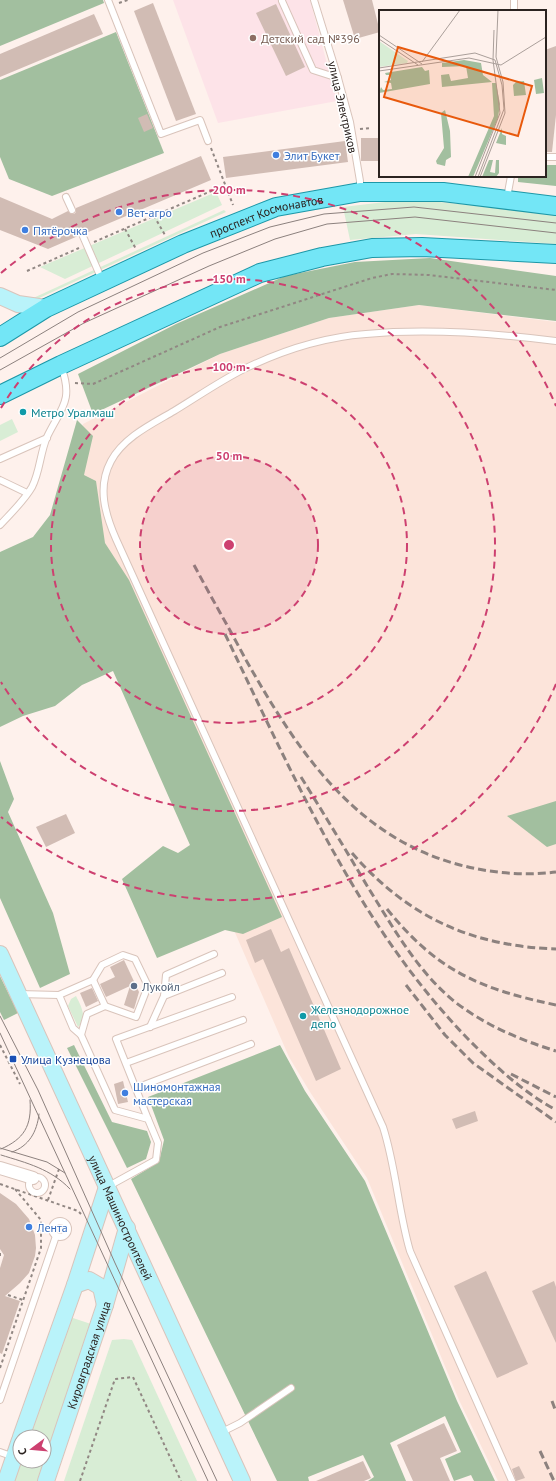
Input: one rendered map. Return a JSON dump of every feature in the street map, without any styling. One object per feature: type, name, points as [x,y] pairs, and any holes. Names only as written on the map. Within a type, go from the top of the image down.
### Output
[{"type":"main road","name":"проспект Космонавтов","points":[[0,337],[46,308],[103,281],[183,244],[276,207],[360,192],[443,192],[556,206]]},
{"type":"main road","points":[[0,395],[61,365],[260,273],[322,257],[372,248],[422,247],[556,254]]},
{"type":"main road","points":[[0,296],[18,304],[46,308]]},
{"type":"main road","name":"улица Машиностроителей","points":[[0,954],[108,1186],[242,1481]]},
{"type":"main road","points":[[23,1429],[75,1285],[108,1186]]},
{"type":"main road","name":"Кировградская улица","points":[[46,1481],[105,1305],[127,1228]]},
{"type":"main road","points":[[75,1285],[90,1280],[101,1287],[105,1305]]},
{"type":"main road","points":[[6,1481],[7,1454]]},
{"type":"street","points":[[0,1168],[33,1178]]},
{"type":"lane","points":[[108,0],[161,134],[200,120],[208,141]]},
{"type":"lane","name":"улица Электриков","points":[[314,0],[350,122],[360,181],[360,192]]},
{"type":"lane","points":[[282,1],[313,70],[338,78]]},
{"type":"lane","points":[[507,200],[511,177]]},
{"type":"lane","points":[[66,197],[72,210]]},
{"type":"lane","points":[[82,234],[103,281]]},
{"type":"lane","points":[[512,1481],[410,1251],[402,1220],[390,1150],[382,1127],[113,534],[104,509],[103,496],[104,482],[111,461],[119,449],[138,432],[245,369],[305,346],[324,340],[365,334],[397,332],[456,332],[556,341]]},
{"type":"lane","points":[[1,522],[32,487],[46,438],[67,399],[67,383],[61,365]]},
{"type":"lane","points":[[0,459],[46,438]]},
{"type":"lane","points":[[0,480],[27,493]]},
{"type":"lane","points":[[150,1027],[164,996],[166,974],[214,954]]},
{"type":"lane","points":[[19,994],[58,995],[93,980],[102,964],[123,955],[135,958],[148,986],[136,1017],[105,1006],[87,1014],[81,1035]]},
{"type":"lane","points":[[164,996],[222,973]]},
{"type":"lane","points":[[93,980],[105,1006]]},
{"type":"lane","points":[[58,995],[73,1028],[81,1035],[115,1110],[148,1119]]},
{"type":"lane","points":[[108,1186],[156,1160],[158,1143],[116,1039],[232,997]]},
{"type":"lane","points":[[126,1063],[243,1020]]},
{"type":"lane","points":[[136,1088],[251,1044]]},
{"type":"lane","points":[[0,1400],[56,1236]]},
{"type":"lane","points":[[220,1432],[240,1423],[290,1388]]},
{"type":"path","points":[[208,141],[233,204]]},
{"type":"path","points":[[165,235],[154,216],[225,185]]},
{"type":"path","points":[[125,228],[136,249]]},
{"type":"path","points":[[67,383],[93,384],[220,327],[372,278],[392,274],[429,276],[556,290]]},
{"type":"path","points":[[0,1046],[20,1084]]},
{"type":"path","points":[[48,1200],[59,1169]]},
{"type":"path","points":[[0,1184],[78,1211],[81,1214]]},
{"type":"path","points":[[0,1368],[41,1248],[41,1220],[15,1189]]},
{"type":"path","points":[[0,1253],[0,1259]]},
{"type":"path","points":[[8,1295],[23,1300]]},
{"type":"path","points":[[80,1481],[115,1379],[132,1377],[181,1481]]},
{"type":"shaded area","name":"Детский сад №396","points":[[173,0],[310,0],[337,101],[218,123]]},
{"type":"shaded area","points":[[419,305],[556,322],[556,1481],[498,1481],[459,1400],[367,1178],[310,1092],[289,1057],[54,515],[83,424],[220,354],[329,318]]},
{"type":"green space","points":[[0,0],[103,0],[104,3],[0,46]]},
{"type":"green space","points":[[116,32],[164,153],[52,196],[9,179],[0,157],[0,80]]},
{"type":"green space","points":[[546,165],[556,165],[556,186],[518,182],[518,177],[546,177]]},
{"type":"green space","points":[[216,192],[222,205],[65,279],[40,267]]},
{"type":"green space","points":[[429,201],[556,213],[556,244],[416,234],[350,240],[343,207],[385,202]]},
{"type":"green space","points":[[224,210],[226,212],[35,300],[29,300]]},
{"type":"green space","points":[[430,258],[556,276],[556,321],[419,305],[329,318],[220,354],[93,414],[78,374],[176,324],[285,276],[355,262]]},
{"type":"green space","points":[[12,419],[18,432],[0,441],[0,425]]},
{"type":"green space","points":[[77,420],[93,436],[84,475],[96,481],[105,543],[129,580],[282,917],[243,934],[225,930],[157,958],[122,879],[163,846],[178,853],[190,845],[113,671],[82,685],[55,706],[23,716],[0,727],[0,552],[33,537],[50,515]]},
{"type":"green space","points":[[0,761],[14,799],[8,812],[53,913],[70,974],[40,988],[0,898]]},
{"type":"green space","points":[[556,801],[556,844],[547,847],[507,816]]},
{"type":"green space","points":[[0,976],[18,1013],[4,1020],[0,1012]]},
{"type":"green space","points":[[76,996],[83,1012],[83,1020],[78,1027],[68,1006],[71,999]]},
{"type":"green space","points":[[74,1045],[112,1122],[147,1131],[151,1142],[146,1159],[127,1168],[67,1048]]},
{"type":"green space","points":[[280,1045],[305,1091],[365,1181],[457,1401],[495,1481],[474,1481],[471,1475],[454,1481],[445,1459],[461,1452],[445,1416],[390,1443],[406,1481],[368,1481],[374,1477],[363,1455],[308,1477],[309,1481],[277,1481],[131,1179],[159,1162],[164,1140],[148,1097]]},
{"type":"green space","points":[[67,1316],[94,1325],[52,1446],[52,1429],[29,1429]]},
{"type":"green space","points":[[112,1340],[132,1340],[197,1481],[64,1481]]},
{"type":"green space","points":[[16,1469],[44,1469],[40,1481],[11,1481]]},
{"type":"building","points":[[343,0],[372,0],[379,32],[355,39]]},
{"type":"building","points":[[153,3],[196,114],[176,121],[134,11]]},
{"type":"building","points":[[276,4],[305,67],[286,76],[256,13]]},
{"type":"building","points":[[94,14],[103,34],[0,77],[0,54]]},
{"type":"building","points":[[556,46],[556,115],[552,152],[546,152],[546,50]]},
{"type":"building","points":[[147,114],[153,128],[144,132],[138,118]]},
{"type":"building","points":[[361,138],[379,138],[379,161],[361,161]]},
{"type":"building","points":[[345,141],[348,162],[226,178],[223,157]]},
{"type":"building","points":[[201,156],[211,180],[86,233],[81,230],[78,232],[78,236],[48,249],[0,230],[0,197],[52,219],[68,211],[74,214],[76,212],[76,208]]},
{"type":"building","points":[[66,814],[75,833],[46,847],[36,827]]},
{"type":"building","name":"Железнодорожное депо","points":[[271,929],[281,952],[289,948],[341,1069],[316,1081],[263,959],[255,963],[246,940]]},
{"type":"building","points":[[124,960],[139,992],[134,1009],[124,1005],[130,986],[106,997],[100,984],[115,977],[110,967]]},
{"type":"building","points":[[92,988],[98,1001],[86,1007],[80,993]]},
{"type":"building","points":[[123,1081],[128,1102],[118,1104],[114,1084]]},
{"type":"building","points":[[475,1111],[478,1121],[456,1129],[452,1119]]},
{"type":"building","points":[[0,1193],[16,1204],[29,1219],[35,1235],[36,1248],[29,1273],[5,1296],[20,1301],[2,1354],[0,1353],[0,1268],[4,1255],[0,1249]]},
{"type":"building","points":[[486,1271],[528,1364],[497,1378],[454,1286]]},
{"type":"building","points":[[554,1281],[556,1287],[556,1343],[532,1291]]},
{"type":"building","points":[[444,1423],[457,1451],[440,1458],[450,1481],[413,1481],[397,1445]]},
{"type":"building","points":[[363,1461],[371,1478],[364,1481],[316,1481]]},
{"type":"building","points":[[519,1466],[525,1478],[516,1481],[512,1469]]},
{"type":"tram line","points":[[0,358],[78,312],[203,253],[270,227],[324,214],[414,207],[556,223]]},
{"type":"tram line","points":[[0,370],[84,323],[209,266],[275,239],[327,224],[415,217],[556,233]]},
{"type":"tram line","points":[[0,1016],[38,1090],[115,1263],[217,1481]]},
{"type":"tram line","points":[[0,1033],[208,1481]]},
{"type":"tram line","points":[[1,1149],[16,1141],[25,1130],[30,1117],[30,1100]]},
{"type":"tram line","points":[[12,1152],[23,1146],[31,1138],[36,1127],[39,1114]]},
{"type":"tram line","points":[[0,1148],[47,1162],[65,1173]]},
{"type":"tram line","points":[[1,1155],[29,1164],[47,1172],[55,1176],[70,1189]]},
{"type":"railway","points":[[194,565],[265,694],[286,726],[308,757],[332,786],[359,812],[389,834],[422,852],[460,865],[508,873],[532,874],[556,872]]},
{"type":"railway","points":[[225,634],[276,741],[331,847],[361,899],[394,948],[429,996],[469,1040],[510,1078],[532,1095],[556,1110]]},
{"type":"railway","points":[[301,777],[397,934],[429,977],[455,1002],[478,1018],[516,1037],[556,1051]]},
{"type":"railway","points":[[352,853],[373,875],[396,895],[419,911],[443,924],[496,942],[525,947],[556,949]]},
{"type":"railway","points":[[387,909],[424,948],[442,962],[462,974],[482,984],[505,992],[556,1005]]},
{"type":"railway","points":[[406,985],[445,1035],[473,1063],[556,1122]]},
{"type":"railway","points":[[511,1074],[556,1097]]},
{"type":"railway","points":[[552,1401],[556,1412]]},
{"type":"railway","points":[[540,1451],[554,1481]]},
{"type":"place","name":"Детский сад №396","points":[[253,38]]},
{"type":"place","name":"Элит Букет","points":[[276,155]]},
{"type":"place","name":"Вет-агро","points":[[119,212]]},
{"type":"place","name":"Пятёрочка","points":[[25,230]]},
{"type":"place","name":"Метро Уралмаш","points":[[23,412]]},
{"type":"place","name":"Лукойл","points":[[134,986]]},
{"type":"place","name":"Железнодорожное депо","points":[[303,1016]]},
{"type":"place","name":"Улица Кузнецова","points":[[13,1059]]},
{"type":"place","name":"Шиномонтажная мастерская","points":[[125,1093]]},
{"type":"place","name":"Лента","points":[[29,1227]]}]
